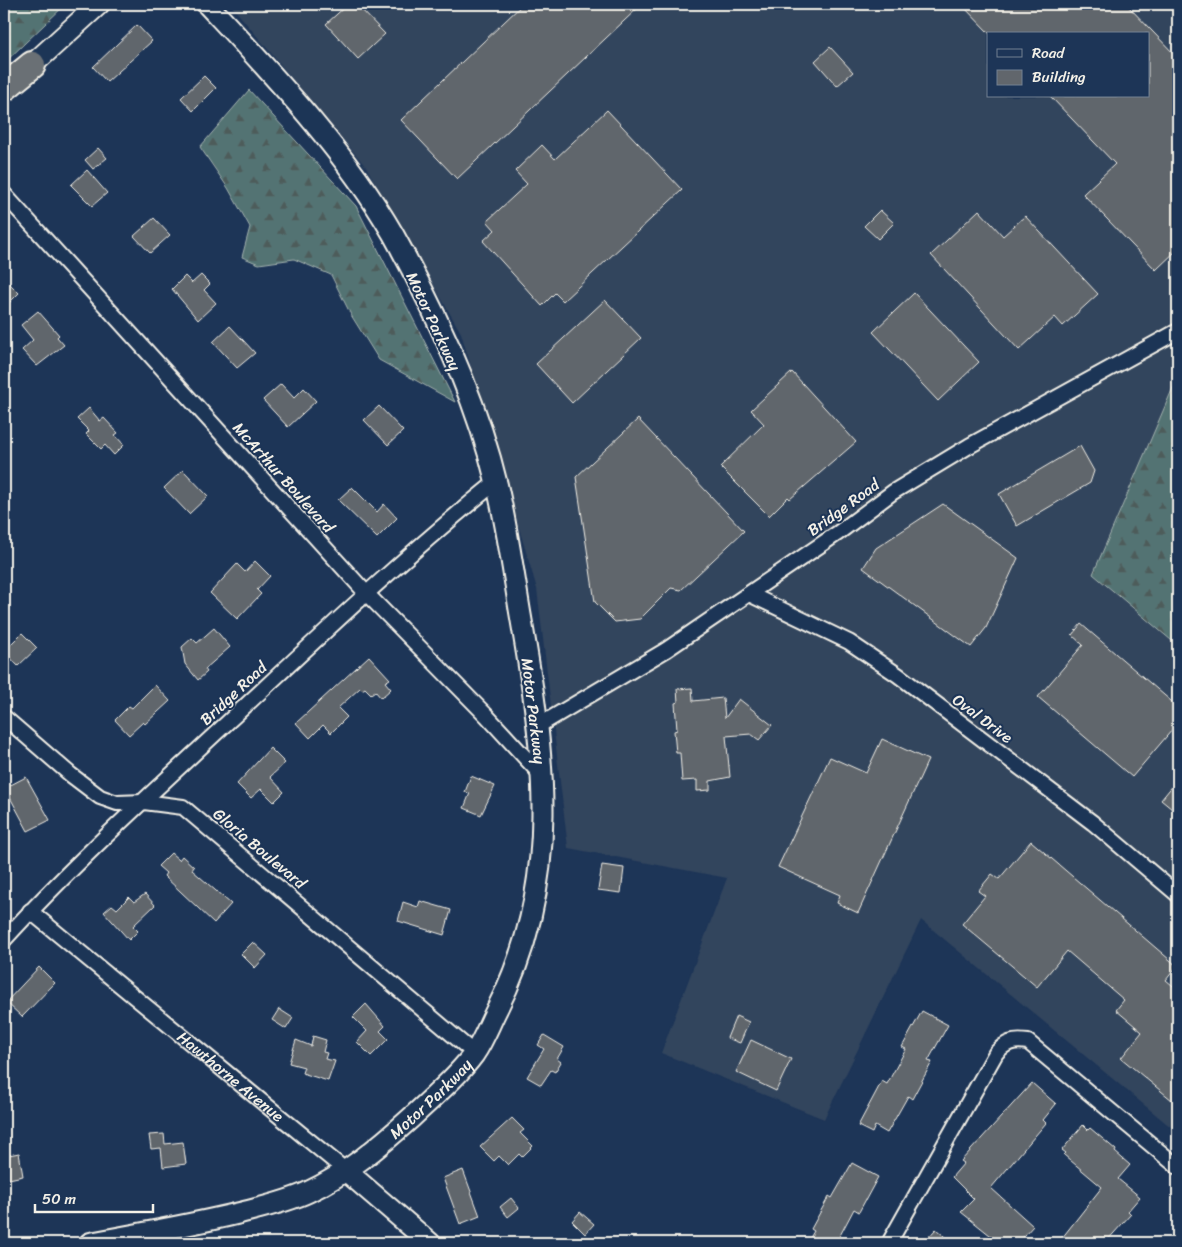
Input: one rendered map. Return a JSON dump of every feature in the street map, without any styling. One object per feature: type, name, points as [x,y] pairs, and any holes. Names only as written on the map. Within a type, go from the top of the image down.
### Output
[{"type":"highway","points":[[4,88],[32,65]]},
{"type":"main road","points":[[4,92],[99,4]]},
{"type":"main road","name":"Motor Parkway","points":[[90,1243],[219,1218],[278,1204],[310,1191],[345,1170],[394,1134],[441,1089],[474,1053],[502,1000],[522,954],[536,897],[543,843],[543,778],[538,726],[523,628],[496,482],[452,357],[423,292],[388,227],[346,163],[299,106],[207,4]]},
{"type":"main road","name":"Hawthorne Avenue","points":[[345,1170],[430,1243]]},
{"type":"street","name":"McArthur Boulevard","points":[[4,194],[366,594],[487,716],[543,778]]},
{"type":"street","name":"Bridge Road","points":[[538,726],[666,650],[750,594],[893,492],[970,446],[1178,330]]},
{"type":"street","name":"Bridge Road","points":[[4,940],[30,911],[144,802],[366,594],[439,528],[496,482]]},
{"type":"street","name":"Oval Drive","points":[[750,594],[850,642],[898,675],[1093,823],[1178,895]]},
{"type":"street","name":"Gloria Boulevard","points":[[4,717],[71,775],[100,797],[117,803],[144,802],[183,806],[474,1053]]},
{"type":"street","name":"Hawthorne Avenue","points":[[30,911],[345,1170]]},
{"type":"street","points":[[889,1243],[996,1053],[1005,1043],[1017,1040],[1028,1042],[1178,1167]]},
{"type":"shaded area","points":[[230,4],[1178,4],[1178,1133],[921,920],[824,1119],[661,1053],[727,878],[568,848],[537,589],[461,333],[366,167]]},
{"type":"green space","points":[[5,4],[66,4],[4,63]]},
{"type":"green space","points":[[249,90],[356,206],[455,402],[379,360],[351,315],[331,275],[294,259],[259,264],[242,257],[250,227],[228,188],[200,147]]},
{"type":"green space","points":[[1178,376],[1178,646],[1093,574]]},
{"type":"building","points":[[348,4],[356,4],[385,34],[358,59],[326,24]]},
{"type":"building","points":[[523,4],[642,4],[457,179],[401,120]]},
{"type":"building","points":[[961,4],[1126,4],[1178,58],[1178,249],[1156,270],[1083,194],[1115,164],[1052,98],[1150,98],[1150,32],[988,32]]},
{"type":"building","points":[[137,25],[152,41],[107,82],[93,67]]},
{"type":"building","points":[[830,47],[853,72],[837,86],[815,61]]},
{"type":"building","points":[[204,76],[216,88],[193,111],[181,98]]},
{"type":"building","points":[[607,110],[682,190],[563,301],[555,293],[542,306],[483,241],[495,230],[487,221],[527,184],[515,171],[542,145],[555,159]]},
{"type":"building","points":[[98,148],[107,158],[93,169],[85,160]]},
{"type":"building","points":[[87,170],[107,193],[92,206],[71,185]]},
{"type":"building","points":[[880,210],[894,223],[878,239],[864,226]]},
{"type":"building","points":[[979,210],[1003,236],[1025,216],[1098,294],[1063,326],[1055,317],[1019,350],[931,255]]},
{"type":"building","points":[[154,218],[170,235],[150,253],[134,236]]},
{"type":"building","points":[[201,275],[210,284],[204,290],[216,303],[198,320],[172,289],[185,276],[192,283]]},
{"type":"building","points":[[4,278],[19,293],[4,308]]},
{"type":"building","points":[[914,293],[979,362],[938,401],[873,332]]},
{"type":"building","points":[[605,300],[641,338],[572,403],[536,364]]},
{"type":"building","points":[[38,311],[59,335],[57,337],[64,345],[37,366],[22,350],[33,340],[21,325]]},
{"type":"building","points":[[230,326],[255,353],[237,368],[213,342]]},
{"type":"building","points":[[792,372],[856,442],[790,499],[788,497],[769,516],[720,467],[764,424],[751,410]]},
{"type":"building","points":[[281,384],[294,398],[304,388],[316,401],[288,427],[263,400]]},
{"type":"building","points":[[379,406],[403,431],[388,445],[364,420]]},
{"type":"building","points":[[89,408],[100,421],[104,418],[118,433],[115,435],[124,445],[114,455],[105,445],[101,449],[86,434],[89,431],[77,419]]},
{"type":"building","points":[[638,419],[744,531],[681,590],[671,588],[640,619],[615,622],[595,602],[576,477]]},
{"type":"building","points":[[1080,446],[1094,471],[1090,483],[1017,526],[999,494]]},
{"type":"building","points":[[183,470],[208,496],[189,514],[164,488]]},
{"type":"building","points":[[352,487],[377,512],[384,504],[397,518],[377,538],[338,500]]},
{"type":"building","points":[[943,504],[1018,558],[986,628],[971,647],[863,568],[876,548]]},
{"type":"building","points":[[255,561],[270,576],[257,590],[261,594],[237,619],[210,593],[237,564],[245,572]]},
{"type":"building","points":[[1081,624],[1178,707],[1178,723],[1132,777],[1038,697],[1083,645],[1072,635]]},
{"type":"building","points":[[214,628],[230,647],[205,669],[207,672],[198,680],[185,664],[182,647],[192,638],[197,643]]},
{"type":"building","points":[[22,633],[37,648],[18,666],[4,651]]},
{"type":"building","points":[[369,656],[390,679],[385,682],[391,689],[381,698],[375,691],[371,694],[365,688],[362,690],[360,688],[338,708],[347,717],[331,733],[323,725],[310,738],[296,723]]},
{"type":"building","points":[[155,685],[170,701],[145,724],[143,722],[129,735],[115,720],[129,706],[132,708]]},
{"type":"building","points":[[692,688],[693,701],[723,698],[725,718],[739,699],[772,725],[759,740],[751,734],[726,736],[730,777],[710,781],[710,790],[697,791],[697,780],[682,781],[680,753],[676,753],[674,731],[677,730],[675,703],[678,702],[677,689]]},
{"type":"building","points":[[882,739],[928,760],[858,913],[837,903],[840,895],[778,867],[830,757],[866,773]]},
{"type":"building","points":[[270,748],[285,763],[270,777],[284,792],[274,802],[261,789],[251,798],[237,784]]},
{"type":"building","points":[[471,776],[495,786],[481,815],[464,808],[470,793],[465,792]]},
{"type":"building","points":[[26,777],[50,820],[28,831],[5,788]]},
{"type":"building","points":[[1178,779],[1178,814],[1161,800]]},
{"type":"building","points":[[1031,841],[1177,966],[1166,980],[1178,990],[1178,1105],[1121,1058],[1142,1032],[1116,1010],[1124,1000],[1067,951],[1037,987],[962,924],[985,896],[978,891],[992,874],[999,879]]},
{"type":"building","points":[[171,853],[179,860],[182,856],[194,867],[192,870],[231,904],[214,923],[164,876],[166,873],[158,866]]},
{"type":"building","points":[[602,865],[624,868],[621,893],[598,890]]},
{"type":"building","points":[[145,894],[155,905],[133,926],[138,931],[129,940],[104,912],[112,905],[117,909],[129,897],[134,902]]},
{"type":"building","points":[[420,901],[451,910],[444,935],[398,921],[403,902],[418,907]]},
{"type":"building","points":[[253,942],[267,955],[255,968],[241,954]]},
{"type":"building","points":[[39,967],[55,983],[22,1017],[6,1002]]},
{"type":"building","points":[[366,1004],[385,1026],[380,1031],[388,1039],[371,1056],[357,1042],[367,1031],[353,1017]]},
{"type":"building","points":[[279,1009],[293,1018],[286,1029],[272,1020]]},
{"type":"building","points":[[922,1011],[948,1025],[928,1061],[932,1062],[912,1099],[908,1096],[887,1133],[875,1126],[872,1133],[858,1126],[882,1081],[887,1084],[906,1049],[902,1047]]},
{"type":"building","points":[[736,1016],[749,1022],[740,1043],[727,1038]]},
{"type":"building","points":[[544,1035],[564,1047],[557,1059],[561,1062],[555,1072],[551,1070],[541,1085],[527,1077],[544,1049],[538,1045]]},
{"type":"building","points":[[313,1036],[326,1040],[323,1052],[327,1053],[325,1059],[335,1061],[328,1081],[302,1073],[304,1067],[289,1063],[296,1040],[311,1046]]},
{"type":"building","points":[[751,1040],[791,1059],[776,1091],[736,1072]]},
{"type":"building","points":[[1032,1083],[1056,1104],[1043,1120],[1046,1123],[991,1188],[1033,1226],[1018,1243],[1000,1243],[961,1212],[974,1199],[952,1177],[964,1163],[961,1161]]},
{"type":"building","points":[[512,1118],[524,1130],[520,1133],[533,1146],[522,1157],[519,1154],[508,1165],[499,1156],[494,1161],[480,1147]]},
{"type":"building","points":[[1083,1125],[1088,1130],[1090,1128],[1116,1150],[1115,1152],[1130,1165],[1118,1179],[1140,1197],[1128,1211],[1131,1214],[1105,1243],[1058,1243],[1102,1187],[1064,1155],[1066,1153],[1062,1150]]},
{"type":"building","points":[[164,1134],[165,1144],[183,1142],[186,1164],[163,1167],[161,1148],[151,1149],[149,1135]]},
{"type":"building","points":[[19,1153],[23,1176],[4,1180],[4,1156]]},
{"type":"building","points":[[852,1163],[878,1177],[859,1212],[854,1209],[836,1243],[807,1243],[814,1231],[811,1229],[829,1196],[832,1198]]},
{"type":"building","points":[[463,1170],[480,1216],[460,1224],[443,1178]]},
{"type":"building","points":[[511,1198],[519,1208],[508,1217],[500,1207]]},
{"type":"building","points":[[580,1212],[594,1224],[585,1234],[572,1221]]},
{"type":"building","points":[[936,1229],[952,1243],[923,1243]]}]
